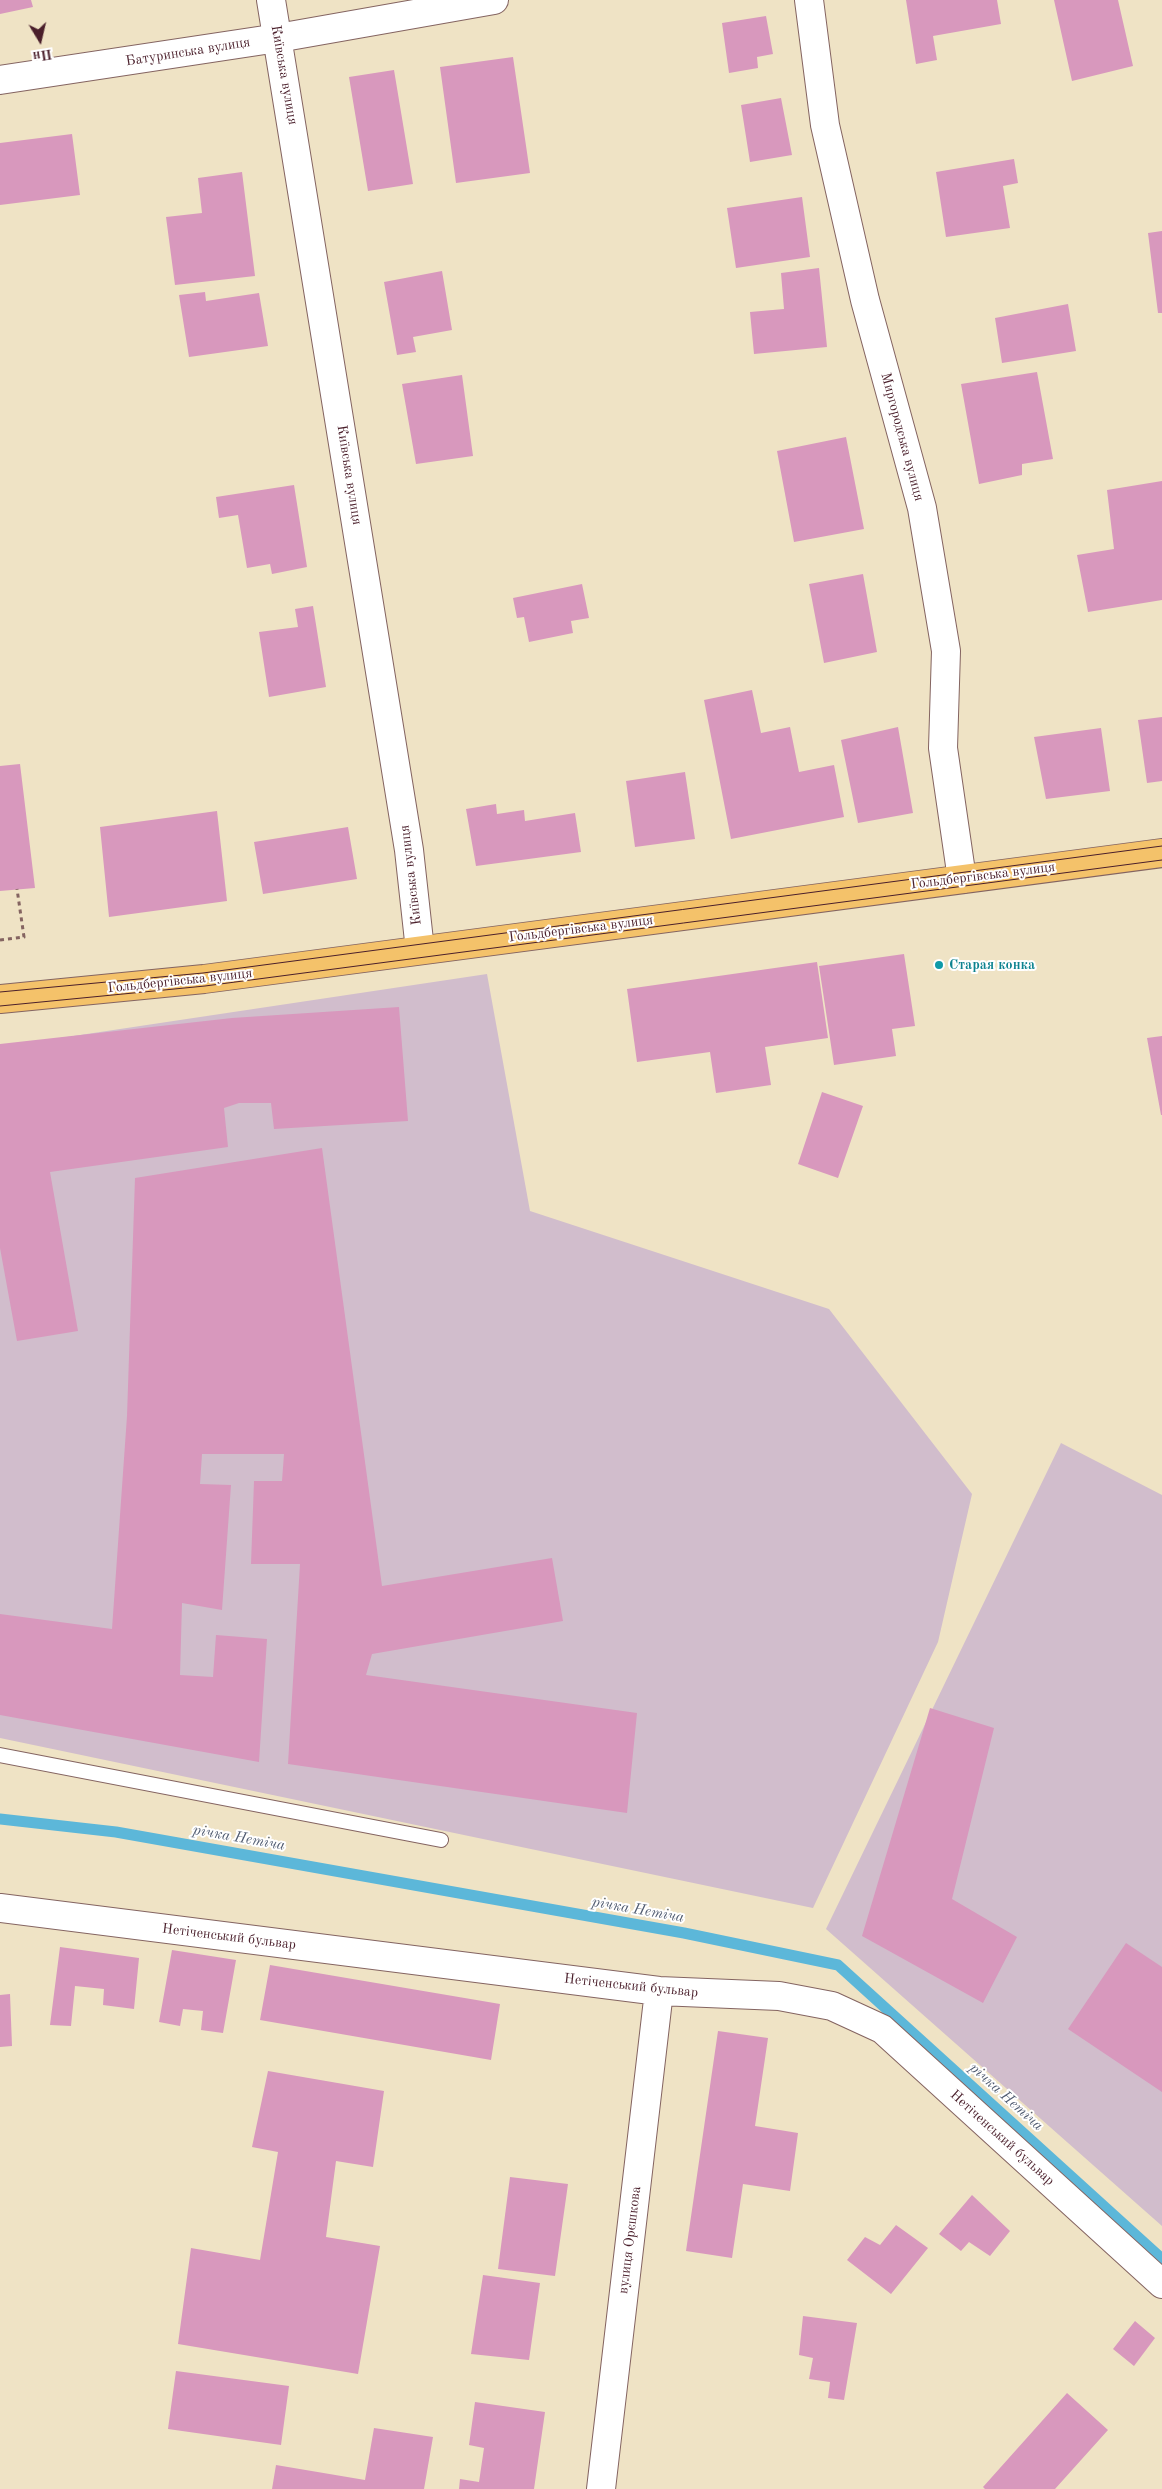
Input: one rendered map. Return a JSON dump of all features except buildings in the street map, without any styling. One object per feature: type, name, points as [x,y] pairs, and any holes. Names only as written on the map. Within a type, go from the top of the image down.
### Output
[{"type":"main road","name":"Гольдбергівська вулиця","points":[[0,999],[204,980],[1162,853]]},
{"type":"street","name":"Київська вулиця","points":[[271,0],[410,850],[420,950]]},
{"type":"street","name":"Батуринська вулиця","points":[[0,80],[278,38],[494,0]]},
{"type":"street","name":"Миргородська вулиця","points":[[809,0],[825,125],[865,300],[922,508],[946,651],[943,748],[962,879]]},
{"type":"street","name":"Нетіченський бульвар","points":[[0,1908],[660,1991],[779,1996],[832,2006],[882,2028],[1162,2284]]},
{"type":"street","name":"вулиця Орєшкова","points":[[601,2489],[660,1991]]},
{"type":"lane","points":[[0,1755],[441,1840]]},
{"type":"path","points":[[0,940],[24,937],[17,889]]},
{"type":"shaded area","points":[[487,974],[530,1211],[829,1309],[972,1494],[938,1642],[813,1908],[0,1738],[0,1047]]},
{"type":"shaded area","points":[[1061,1443],[1162,1495],[1162,2226],[826,1929]]},
{"type":"waterway","name":"річка Нетіча","points":[[0,1819],[116,1832],[684,1933],[838,1965],[1162,2259]]},
{"type":"tram line","points":[[0,992],[203,973],[1162,846]]},
{"type":"tram line","points":[[0,1006],[205,986],[1162,860]]},
{"type":"place","name":"Старая конка","points":[[939,965]]}]
